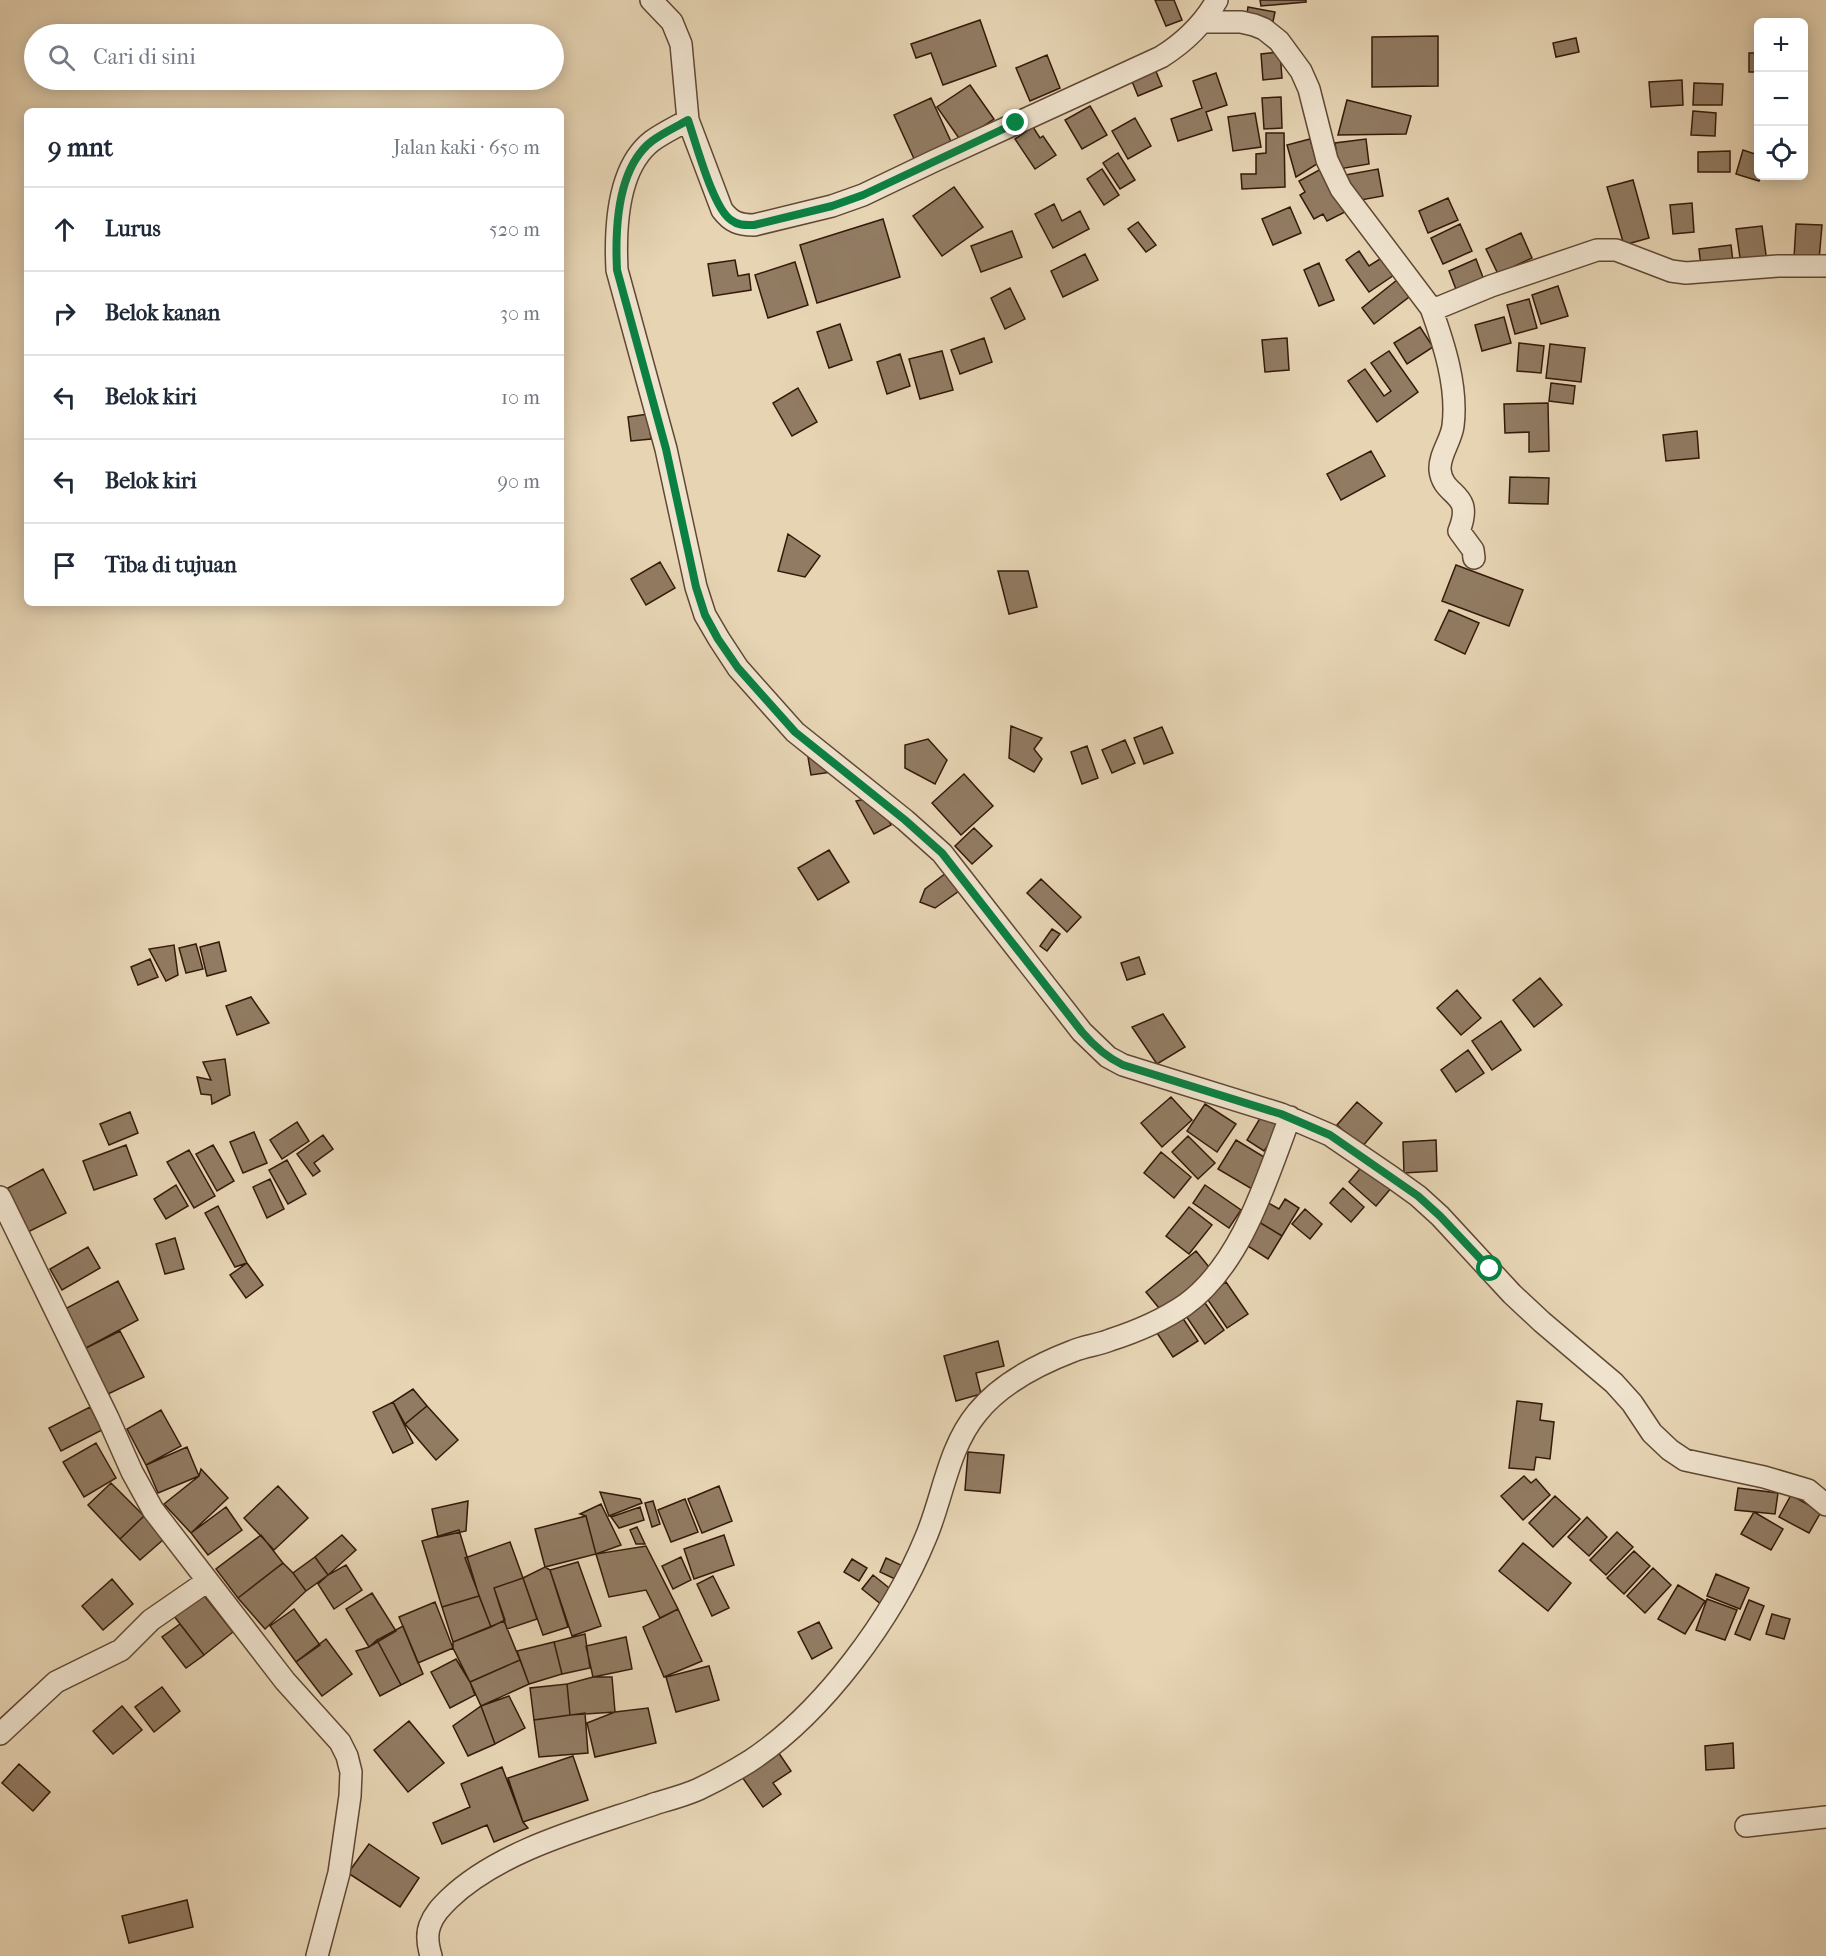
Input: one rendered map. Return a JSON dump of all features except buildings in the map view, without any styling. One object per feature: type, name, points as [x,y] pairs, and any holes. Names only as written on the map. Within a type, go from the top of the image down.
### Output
[{"type":"street","points":[[651,0],[672,21],[679,38],[688,120],[716,198],[722,210],[733,222],[741,225],[754,225],[832,206],[863,195],[1161,57],[1180,45],[1203,22],[1217,0]]},
{"type":"street","points":[[1203,22],[1241,22],[1254,25],[1264,29],[1279,41],[1300,71],[1309,89],[1327,160],[1341,189],[1431,308],[1447,360],[1454,410],[1453,428],[1442,456],[1440,471],[1464,507],[1465,518],[1459,531],[1473,550],[1474,558]]},
{"type":"street","points":[[688,120],[652,141],[634,163],[621,195],[616,244],[617,270],[666,449],[696,587],[705,615],[738,668],[795,732],[905,820],[942,853],[1082,1032],[1095,1047],[1108,1057],[1123,1065],[1290,1117],[1330,1135],[1418,1196],[1440,1216],[1520,1301],[1614,1383],[1632,1403],[1652,1433],[1670,1450],[1685,1460],[1764,1477],[1808,1490],[1826,1504]]},
{"type":"street","points":[[1431,308],[1440,307],[1491,286],[1587,253],[1606,249],[1625,252],[1671,271],[1686,273],[1778,266],[1826,266]]},
{"type":"street","points":[[431,1956],[427,1943],[429,1926],[437,1911],[458,1890],[482,1874],[537,1845],[700,1789],[750,1761],[790,1731],[822,1699],[892,1606],[924,1543],[952,1460],[963,1435],[977,1413],[1000,1390],[1039,1366],[1076,1350],[1147,1326],[1185,1305],[1213,1280],[1235,1245],[1255,1206],[1290,1117]]},
{"type":"street","points":[[0,1197],[132,1472],[153,1510],[206,1582],[285,1681],[340,1742],[347,1756],[351,1772],[350,1796],[339,1873],[316,1956]]},
{"type":"street","points":[[0,1734],[56,1682],[121,1650],[151,1620],[206,1582]]},
{"type":"street","points":[[1746,1826],[1826,1817]]},
{"type":"route","points":[[1016,123],[863,195],[832,206],[754,225],[741,225],[733,222],[722,210],[688,120],[652,141],[634,163],[621,195],[616,244],[617,270],[666,449],[684,538],[705,615],[738,668],[795,732],[905,820],[942,853],[1095,1047],[1123,1065],[1281,1114],[1330,1135],[1418,1196],[1490,1269]]}]
